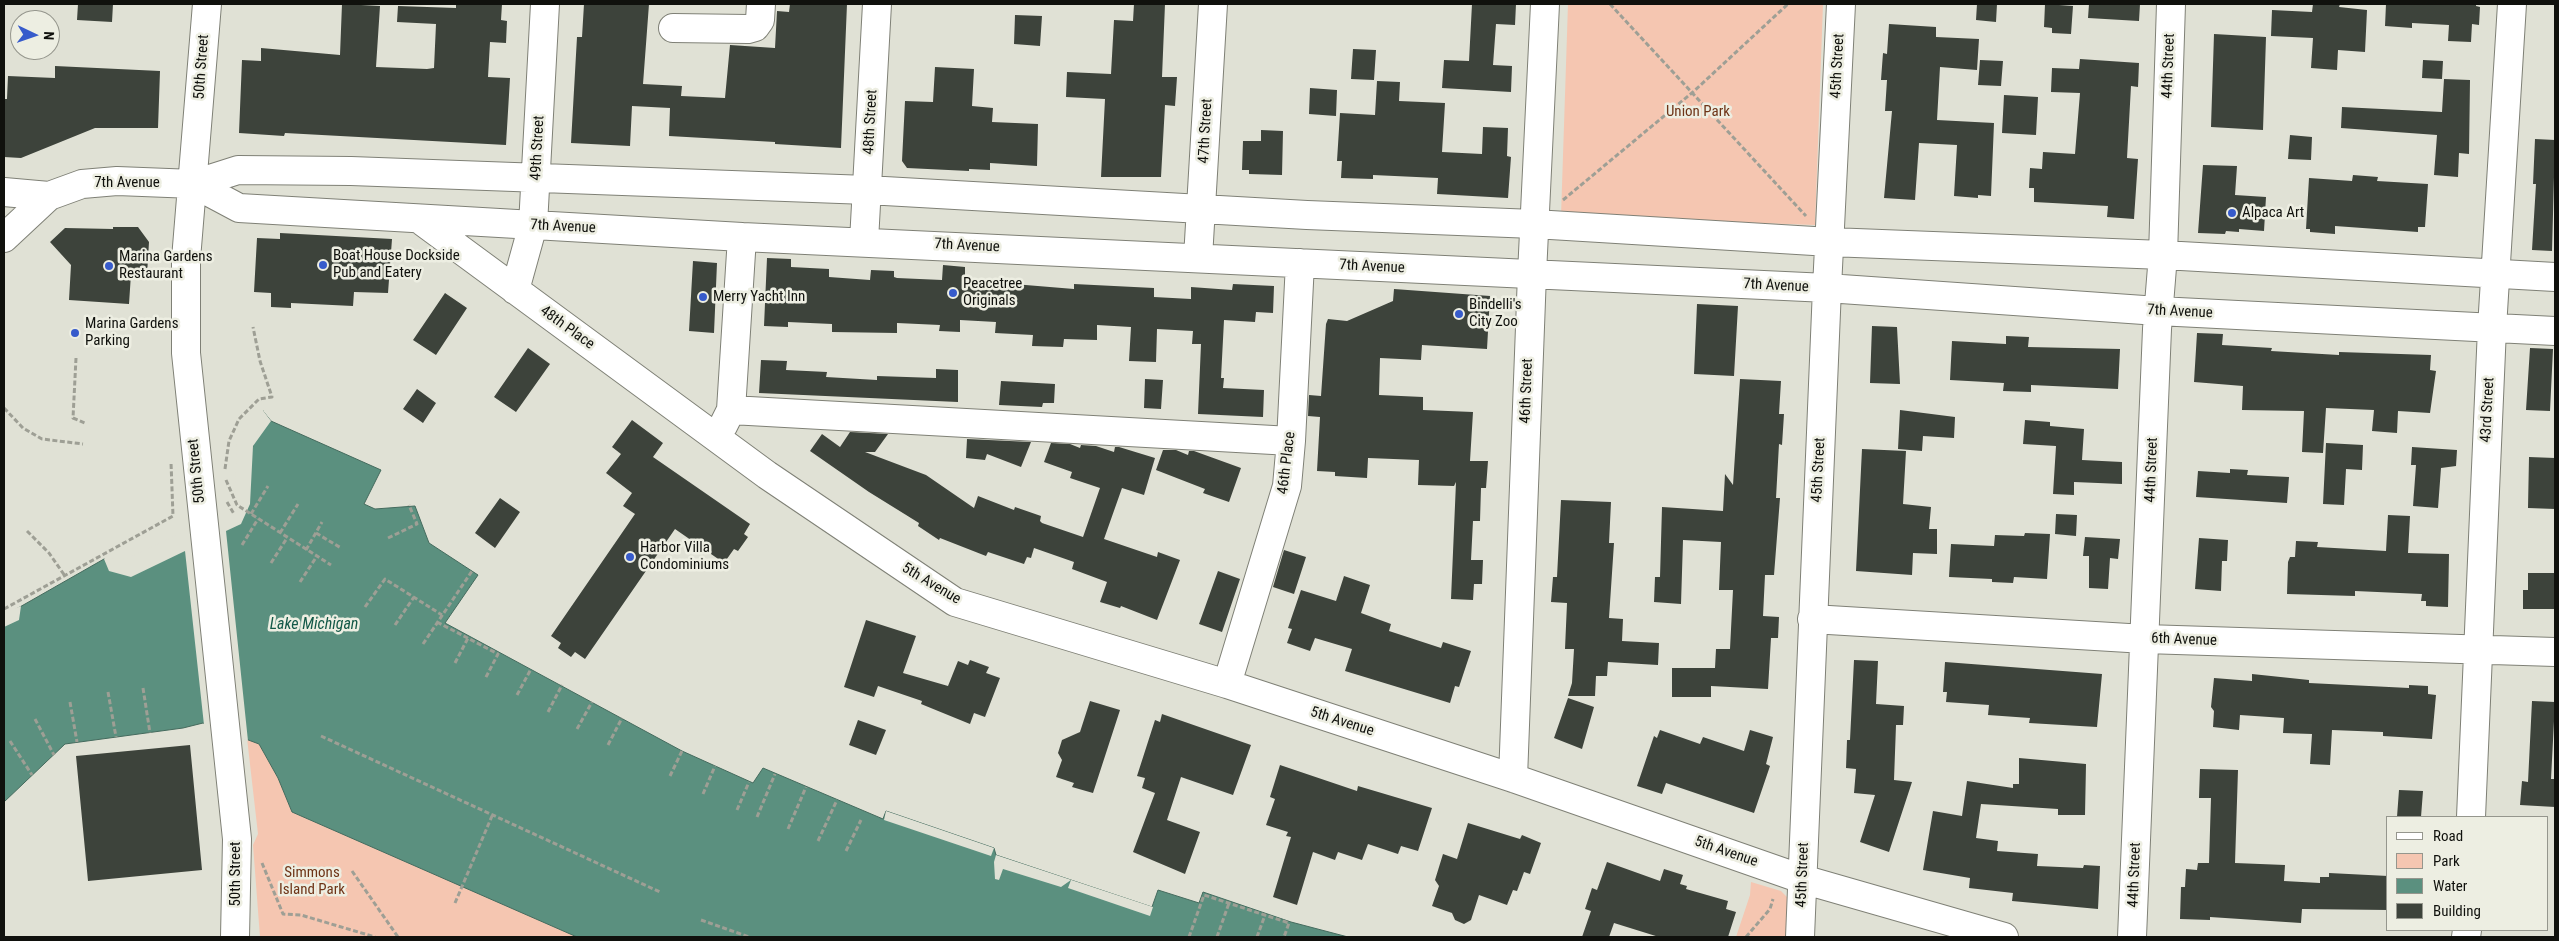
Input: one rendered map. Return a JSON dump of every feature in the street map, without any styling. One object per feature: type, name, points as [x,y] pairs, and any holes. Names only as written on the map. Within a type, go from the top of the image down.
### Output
[{"type":"street","name":"50th Street","points":[[207,4],[194,184],[186,259],[186,353],[237,839],[235,937]]},
{"type":"street","name":"49th Street","points":[[515,290],[533,226],[545,4]]},
{"type":"street","points":[[673,28],[748,29],[755,27],[760,20],[761,4]]},
{"type":"street","name":"48th Street","points":[[864,241],[877,4]]},
{"type":"street","name":"47th Street","points":[[1198,258],[1213,4]]},
{"type":"street","name":"46th Street","points":[[1513,778],[1534,224],[1545,4]]},
{"type":"street","name":"45th Street","points":[[1800,937],[1812,618],[1841,4]]},
{"type":"street","name":"44th Street","points":[[2132,937],[2158,311],[2163,255],[2171,4]]},
{"type":"street","name":"43rd Street","points":[[2471,816],[2492,328],[2512,4]]},
{"type":"street","name":"7th Avenue","points":[[4,192],[49,196],[82,184],[117,181],[194,184],[238,170],[351,171],[867,190],[1201,209],[1534,224],[1830,242],[2163,255],[2555,276]]},
{"type":"street","name":"7th Avenue","points":[[194,184],[239,208],[742,237],[864,241],[1827,288],[2158,311],[2555,331]]},
{"type":"street","points":[[4,238],[49,196]]},
{"type":"street","name":"48th Place","points":[[419,219],[715,438]]},
{"type":"street","points":[[715,438],[731,410],[742,237]]},
{"type":"street","name":"46th Place","points":[[1227,684],[1287,486],[1292,441],[1300,263]]},
{"type":"street","points":[[731,410],[1292,441]]},
{"type":"street","name":"5th Avenue","points":[[715,438],[955,602],[1227,684],[1513,778],[1802,879],[2004,937]]},
{"type":"street","name":"6th Avenue","points":[[1812,618],[2145,639],[2478,648],[2555,652]]},
{"type":"path","points":[[1610,4],[1812,222]]},
{"type":"path","points":[[1534,224],[1693,92],[1788,4]]},
{"type":"path","points":[[254,327],[260,361],[272,397],[258,399],[239,419],[229,442],[225,470],[231,495],[237,505],[331,565]]},
{"type":"path","points":[[76,358],[73,418],[85,423]]},
{"type":"path","points":[[4,408],[23,428],[42,439],[83,444]]},
{"type":"path","points":[[4,609],[173,516],[170,459]]},
{"type":"path","points":[[251,514],[268,486]]},
{"type":"path","points":[[280,533],[298,504]]},
{"type":"path","points":[[388,538],[417,524],[409,505]]},
{"type":"path","points":[[242,545],[258,519]]},
{"type":"path","points":[[306,550],[322,522]]},
{"type":"path","points":[[27,531],[49,553],[65,576]]},
{"type":"path","points":[[316,533],[341,548]]},
{"type":"path","points":[[271,563],[287,538]]},
{"type":"path","points":[[300,582],[317,556]]},
{"type":"path","points":[[423,644],[472,571]]},
{"type":"path","points":[[365,607],[385,579],[442,615]]},
{"type":"path","points":[[395,625],[414,598]]},
{"type":"path","points":[[437,622],[498,654],[485,679]]},
{"type":"path","points":[[455,663],[468,638]]},
{"type":"path","points":[[517,695],[531,669]]},
{"type":"path","points":[[548,712],[562,685]]},
{"type":"path","points":[[143,688],[150,733]]},
{"type":"path","points":[[108,692],[116,737]]},
{"type":"path","points":[[70,702],[78,742]]},
{"type":"path","points":[[577,729],[592,702]]},
{"type":"path","points":[[608,745],[622,718]]},
{"type":"path","points":[[35,719],[54,755]]},
{"type":"path","points":[[321,736],[660,892]]},
{"type":"path","points":[[10,741],[32,775]]},
{"type":"path","points":[[670,776],[682,751]]},
{"type":"path","points":[[703,794],[715,766]]},
{"type":"path","points":[[757,817],[775,774]]},
{"type":"path","points":[[737,810],[749,782]]},
{"type":"path","points":[[788,829],[806,787]]},
{"type":"path","points":[[818,840],[837,800]]},
{"type":"path","points":[[455,902],[492,816]]},
{"type":"path","points":[[846,851],[860,820]]},
{"type":"path","points":[[259,854],[283,914],[301,915],[375,937]]},
{"type":"path","points":[[352,871],[398,937]]},
{"type":"path","points":[[1189,937],[1204,895],[1289,923],[1284,937]]},
{"type":"path","points":[[1746,937],[1770,909],[1773,899]]},
{"type":"path","points":[[1217,937],[1229,903]]},
{"type":"path","points":[[1257,937],[1265,915]]},
{"type":"path","points":[[702,920],[749,937]]},
{"type":"green space","name":"Union Park","points":[[1568,4],[1823,4],[1815,225],[1561,216]]},
{"type":"green space","name":"Simmons Island Park","points":[[179,693],[259,744],[278,778],[292,812],[577,937],[260,937],[253,845],[258,834],[247,738],[203,723],[183,728]]},
{"type":"green space","points":[[1751,882],[1781,891],[1788,898],[1813,937],[1736,937],[1750,895]]},
{"type":"water","name":"Lake Michigan","points":[[263,411],[271,421],[381,470],[364,504],[375,509],[415,506],[429,543],[478,575],[445,623],[682,751],[753,783],[763,768],[883,819],[886,811],[994,848],[996,855],[1152,907],[1158,890],[1199,903],[1203,892],[1291,922],[1348,937],[577,937],[292,812],[278,778],[259,744],[203,723],[183,728],[65,744],[4,802],[4,616],[104,559],[111,562],[129,560],[227,512],[238,497]]},
{"type":"pier","points":[[262,409],[271,421],[253,446],[250,504],[241,524],[226,531],[248,741],[204,725],[185,551],[131,577],[109,571],[104,559],[128,558],[179,534],[201,519],[225,509],[235,496],[237,440],[253,417]]},
{"type":"pier","points":[[21,606],[19,620],[4,627],[4,613]]},
{"type":"pier","points":[[886,811],[994,848],[991,856],[884,820]]},
{"type":"pier","points":[[996,855],[1153,907],[1150,916],[1068,888],[1071,880],[1061,887],[1003,869],[999,880],[995,879],[994,862]]},
{"type":"building","points":[[78,4],[113,4],[112,22],[77,20]]},
{"type":"building","points":[[342,4],[380,6],[376,67],[427,69],[434,68],[436,24],[397,22],[398,6],[456,8],[456,4],[502,4],[501,20],[507,21],[506,43],[490,42],[488,77],[510,78],[506,145],[285,133],[284,136],[239,133],[242,60],[261,61],[261,48],[340,55]]},
{"type":"building","points":[[584,4],[649,4],[643,84],[682,86],[681,96],[725,98],[730,45],[775,48],[777,11],[789,12],[790,4],[847,4],[841,148],[669,136],[670,108],[632,106],[630,146],[571,143],[577,37],[582,37]]},
{"type":"building","points":[[1134,4],[1165,4],[1162,77],[1177,77],[1175,106],[1165,105],[1161,177],[1101,177],[1105,99],[1066,97],[1067,72],[1111,74],[1114,20],[1133,21]]},
{"type":"building","points":[[1472,4],[1516,4],[1515,25],[1496,24],[1493,65],[1512,66],[1511,92],[1442,88],[1444,60],[1469,61]]},
{"type":"building","points":[[1977,4],[1997,4],[1996,22],[1976,20]]},
{"type":"building","points":[[2045,4],[2073,6],[2071,34],[2052,33],[2052,28],[2044,27]]},
{"type":"building","points":[[2089,4],[2140,4],[2139,21],[2088,18]]},
{"type":"building","points":[[2313,4],[2340,4],[2339,7],[2367,10],[2365,52],[2338,50],[2337,70],[2311,68],[2313,38],[2271,36],[2272,10],[2312,12]]},
{"type":"building","points":[[2386,4],[2476,4],[2476,6],[2480,7],[2479,25],[2472,24],[2471,42],[2448,41],[2449,25],[2412,23],[2412,28],[2385,26]]},
{"type":"building","points":[[1015,15],[1042,16],[1040,46],[1014,44]]},
{"type":"building","points":[[1889,24],[1936,27],[1936,37],[1979,39],[1977,70],[1940,67],[1937,120],[1994,123],[1991,196],[1978,195],[1978,198],[1954,196],[1957,145],[1919,143],[1915,200],[1884,198],[1892,111],[1885,111],[1887,80],[1881,80],[1883,53],[1887,54]]},
{"type":"building","points":[[2214,34],[2266,37],[2263,130],[2211,127]]},
{"type":"building","points":[[1353,49],[1376,50],[1374,80],[1351,79]]},
{"type":"building","points":[[2080,59],[2139,63],[2138,87],[2131,86],[2127,158],[2138,159],[2134,219],[2107,217],[2108,206],[2034,202],[2034,188],[2029,188],[2030,168],[2042,169],[2043,152],[2075,154],[2080,93],[2051,92],[2052,68],[2079,69]]},
{"type":"building","points":[[1980,60],[2003,61],[2001,86],[1978,85]]},
{"type":"building","points":[[2423,60],[2443,61],[2442,79],[2422,78]]},
{"type":"building","points":[[55,66],[160,71],[158,128],[95,128],[21,158],[4,157],[4,99],[7,99],[8,76],[55,78]]},
{"type":"building","points":[[935,67],[974,69],[972,106],[993,108],[992,122],[1038,124],[1037,166],[990,163],[990,170],[969,169],[969,171],[907,168],[902,161],[905,101],[933,102]]},
{"type":"building","points":[[2444,79],[2470,80],[2469,154],[2459,153],[2458,177],[2434,175],[2437,135],[2341,128],[2342,107],[2442,112]]},
{"type":"building","points":[[1377,81],[1400,82],[1399,101],[1445,103],[1442,152],[1482,154],[1483,127],[1508,128],[1507,156],[1511,157],[1508,198],[1437,194],[1438,178],[1373,175],[1373,179],[1341,178],[1342,161],[1337,161],[1340,113],[1375,115]]},
{"type":"building","points":[[1310,88],[1337,90],[1336,116],[1309,114]]},
{"type":"building","points":[[2004,95],[2038,97],[2036,135],[2002,133]]},
{"type":"building","points":[[1261,130],[1283,131],[1282,175],[1249,174],[1249,170],[1242,170],[1243,141],[1261,141]]},
{"type":"building","points":[[2290,135],[2312,137],[2311,160],[2288,159]]},
{"type":"building","points":[[2535,139],[2555,140],[2552,251],[2532,250],[2536,184],[2533,184]]},
{"type":"building","name":"Alpaca Art","points":[[2203,165],[2237,166],[2235,195],[2266,197],[2264,231],[2239,229],[2239,232],[2226,231],[2225,234],[2198,233]]},
{"type":"building","points":[[2353,175],[2378,177],[2377,181],[2428,184],[2425,227],[2418,227],[2418,232],[2335,226],[2335,234],[2310,232],[2310,229],[2306,229],[2309,178],[2352,181]]},
{"type":"building","name":"Marina Gardens Restaurant","points":[[113,227],[138,227],[149,242],[147,275],[131,274],[129,304],[69,300],[71,265],[50,242],[65,228],[113,229]]},
{"type":"building","name":"Boat House Dockside Pub and Eatery","points":[[280,233],[392,239],[388,293],[354,292],[353,306],[291,303],[291,308],[271,307],[271,293],[254,292],[257,238],[280,239]]},
{"type":"building","points":[[767,258],[791,259],[791,267],[829,269],[829,277],[870,280],[871,270],[894,271],[894,277],[897,278],[942,280],[943,265],[965,267],[965,280],[1074,289],[1074,284],[1154,288],[1154,297],[1191,299],[1191,287],[1232,290],[1233,284],[1274,286],[1273,313],[1256,312],[1255,322],[1224,320],[1221,378],[1224,378],[1223,388],[1264,390],[1263,417],[1198,414],[1201,344],[1192,344],[1193,331],[1157,329],[1156,362],[1129,361],[1131,327],[1097,325],[1097,340],[1064,339],[1063,347],[1032,346],[1033,335],[995,333],[996,322],[960,320],[960,332],[939,331],[940,325],[897,323],[897,333],[832,332],[832,324],[788,322],[788,327],[764,326]]},
{"type":"building","name":"Merry Yacht Inn","points":[[693,261],[717,263],[714,333],[689,331]]},
{"type":"building","points":[[1394,289],[1490,296],[1487,349],[1422,345],[1421,360],[1380,358],[1379,395],[1423,397],[1423,410],[1473,412],[1470,461],[1488,461],[1486,488],[1481,488],[1480,521],[1473,521],[1471,560],[1483,560],[1482,584],[1474,584],[1473,600],[1451,599],[1456,482],[1454,486],[1418,485],[1419,460],[1368,458],[1367,478],[1335,476],[1335,472],[1317,471],[1320,417],[1308,416],[1309,395],[1321,396],[1326,324],[1328,319],[1347,321],[1393,301]]},
{"type":"building","points":[[445,293],[467,308],[436,355],[413,340]]},
{"type":"building","points":[[1697,304],[1738,306],[1734,376],[1694,374]]},
{"type":"building","points":[[1872,326],[1897,327],[1900,384],[1870,383]]},
{"type":"building","points":[[2197,333],[2223,334],[2222,345],[2272,348],[2271,351],[2339,355],[2339,352],[2431,355],[2430,370],[2436,371],[2430,413],[2398,411],[2397,433],[2372,431],[2374,410],[2326,408],[2323,453],[2302,452],[2304,411],[2242,410],[2243,386],[2194,382]]},
{"type":"building","points":[[2006,336],[2029,337],[2028,347],[2120,349],[2118,389],[2031,385],[2031,392],[2003,391],[2004,383],[1950,380],[1952,341],[2006,344]]},
{"type":"building","points":[[528,348],[550,364],[516,412],[494,397]]},
{"type":"building","points":[[2530,348],[2553,349],[2550,411],[2526,410]]},
{"type":"building","points":[[761,360],[787,361],[786,370],[827,372],[826,377],[877,380],[877,376],[936,378],[936,369],[958,370],[958,402],[759,393]]},
{"type":"building","points":[[1145,379],[1163,380],[1161,409],[1144,408]]},
{"type":"building","points":[[1740,379],[1781,381],[1779,414],[1784,414],[1782,445],[1779,444],[1776,498],[1780,498],[1774,575],[1765,575],[1763,616],[1779,617],[1778,638],[1771,638],[1768,689],[1711,686],[1711,697],[1672,697],[1672,668],[1715,668],[1716,649],[1730,649],[1733,590],[1719,590],[1721,542],[1683,540],[1681,604],[1654,602],[1655,577],[1660,577],[1662,507],[1723,511],[1725,474],[1733,485]]},
{"type":"building","points":[[1001,381],[1055,384],[1054,403],[1043,403],[1042,407],[999,405]]},
{"type":"building","points":[[417,389],[436,403],[423,423],[403,409]]},
{"type":"building","points":[[1900,410],[1955,417],[1954,438],[1923,436],[1922,451],[1898,449]]},
{"type":"building","name":"Harbor Villa Condominiums","points":[[632,420],[663,443],[653,457],[750,524],[744,534],[748,537],[738,551],[734,549],[724,563],[675,529],[585,659],[575,652],[571,657],[558,648],[561,643],[551,636],[635,514],[623,506],[632,493],[606,473],[621,454],[612,447]]},
{"type":"building","points":[[2025,420],[2050,422],[2050,426],[2084,429],[2082,460],[2122,462],[2122,484],[2074,482],[2074,495],[2053,494],[2056,446],[2023,444]]},
{"type":"building","points":[[850,432],[888,434],[875,452],[865,452],[926,475],[974,508],[978,496],[1014,510],[1015,507],[1041,516],[1040,521],[1042,523],[1083,537],[1100,488],[1070,478],[1072,472],[1044,462],[1051,443],[1070,444],[1080,448],[1081,445],[1096,446],[1114,452],[1115,447],[1119,447],[1155,458],[1144,495],[1122,488],[1104,539],[1157,557],[1158,552],[1180,560],[1157,620],[1121,606],[1120,608],[1100,602],[1107,582],[1072,569],[1074,562],[1034,548],[1031,558],[1027,557],[1024,564],[988,552],[986,556],[940,538],[939,540],[918,526],[919,523],[869,492],[810,451],[822,434],[840,447]]},
{"type":"building","points":[[967,439],[1031,442],[1021,467],[987,454],[985,460],[966,458]]},
{"type":"building","points":[[2326,443],[2363,445],[2362,470],[2346,469],[2344,505],[2323,504]]},
{"type":"building","points":[[2412,447],[2457,450],[2456,466],[2441,468],[2438,508],[2413,506],[2416,465],[2411,465]]},
{"type":"building","points":[[1862,449],[1906,451],[1903,504],[1931,507],[1929,529],[1937,529],[1937,554],[1913,553],[1912,575],[1856,571]]},
{"type":"building","points":[[1163,450],[1176,450],[1188,455],[1189,451],[1194,451],[1241,468],[1229,502],[1203,493],[1205,489],[1156,470]]},
{"type":"building","points":[[2529,457],[2555,458],[2555,509],[2528,508]]},
{"type":"building","points":[[2230,469],[2248,470],[2247,475],[2289,477],[2287,503],[2196,497],[2198,471],[2230,473]]},
{"type":"building","points":[[500,498],[520,512],[495,548],[475,533]]},
{"type":"building","points":[[1561,500],[1611,502],[1609,543],[1614,543],[1609,618],[1623,619],[1622,641],[1659,643],[1658,665],[1608,662],[1607,676],[1596,676],[1595,696],[1568,696],[1572,683],[1574,649],[1565,649],[1567,603],[1551,602],[1553,577],[1557,577]]},
{"type":"building","points":[[2056,514],[2077,515],[2076,536],[2055,534]]},
{"type":"building","points":[[2388,515],[2410,516],[2408,553],[2449,554],[2448,607],[2426,606],[2426,601],[2421,601],[2422,594],[2355,591],[2355,596],[2287,594],[2288,562],[2290,557],[2295,557],[2296,541],[2318,542],[2317,547],[2386,551]]},
{"type":"building","points":[[2025,533],[2050,534],[2047,579],[2014,577],[2013,583],[1992,582],[1992,579],[1949,577],[1951,544],[1994,546],[1995,535],[2024,536]]},
{"type":"building","points":[[2085,537],[2120,539],[2118,559],[2110,558],[2108,589],[2089,588],[2089,556],[2083,556]]},
{"type":"building","points":[[2199,538],[2228,540],[2227,561],[2222,561],[2221,591],[2195,589]]},
{"type":"building","points":[[1284,550],[1306,557],[1294,594],[1273,587]]},
{"type":"building","points":[[1218,571],[1240,579],[1222,632],[1199,624]]},
{"type":"building","points":[[2528,573],[2555,573],[2555,609],[2523,609],[2523,590],[2528,590]]},
{"type":"building","points":[[1344,576],[1370,585],[1361,613],[1391,624],[1389,631],[1441,648],[1443,642],[1471,651],[1459,687],[1455,686],[1450,703],[1345,671],[1352,649],[1315,638],[1310,651],[1287,643],[1292,629],[1288,628],[1301,590],[1336,601]]},
{"type":"building","points":[[866,620],[916,636],[903,673],[948,686],[958,661],[968,665],[970,660],[989,667],[986,673],[1000,678],[985,717],[974,713],[970,724],[921,704],[922,701],[878,686],[874,697],[844,687]]},
{"type":"building","points":[[1854,660],[1878,661],[1876,704],[1904,706],[1903,725],[1896,725],[1894,780],[1912,782],[1889,852],[1860,842],[1875,795],[1854,793],[1856,769],[1846,768],[1847,740],[1850,740]]},
{"type":"building","points":[[1945,662],[2102,674],[2097,727],[2029,723],[2030,718],[1988,715],[1989,705],[1946,702],[1947,692],[1943,692]]},
{"type":"building","points":[[2252,674],[2309,680],[2309,683],[2409,688],[2409,685],[2428,686],[2428,694],[2436,695],[2432,739],[2383,736],[2383,732],[2332,730],[2330,765],[2310,764],[2312,734],[2283,733],[2284,718],[2240,715],[2239,730],[2213,727],[2214,711],[2211,707],[2214,678],[2252,681]]},
{"type":"building","points":[[1568,698],[1594,707],[1582,749],[1554,738]]},
{"type":"building","points":[[1090,701],[1120,710],[1093,793],[1072,787],[1074,783],[1056,777],[1062,760],[1058,753],[1062,740],[1080,732]]},
{"type":"building","points":[[2532,701],[2555,702],[2551,779],[2555,779],[2555,807],[2520,805],[2522,781],[2528,782]]},
{"type":"building","points":[[1162,714],[1251,745],[1233,795],[1181,777],[1167,820],[1200,832],[1185,874],[1133,852],[1155,793],[1142,788],[1145,778],[1137,776],[1155,720],[1160,722]]},
{"type":"building","points":[[858,720],[886,730],[876,755],[849,745]]},
{"type":"building","points":[[1660,730],[1700,744],[1703,737],[1744,751],[1750,730],[1773,737],[1766,764],[1770,766],[1754,813],[1666,783],[1662,794],[1637,786],[1654,736],[1657,738]]},
{"type":"building","points":[[190,745],[202,870],[88,881],[76,756]]},
{"type":"building","points":[[2019,758],[2086,764],[2085,815],[2058,815],[2058,809],[1981,804],[1976,838],[1998,841],[1997,851],[2038,854],[2037,866],[2083,868],[2084,865],[2100,866],[2098,909],[2012,901],[2013,893],[1969,888],[1970,878],[1923,870],[1933,811],[1962,816],[1967,781],[2013,788],[2013,784],[2019,784]]},
{"type":"building","points":[[1280,765],[1357,791],[1358,786],[1432,808],[1418,851],[1401,846],[1398,854],[1368,844],[1362,860],[1338,852],[1335,860],[1313,852],[1297,905],[1273,897],[1291,837],[1286,836],[1288,832],[1266,825],[1275,799],[1270,797]]},
{"type":"building","points":[[2200,769],[2238,770],[2235,863],[2285,865],[2284,881],[2320,883],[2320,877],[2329,877],[2329,873],[2386,876],[2386,910],[2302,909],[2301,923],[2210,917],[2210,920],[2180,919],[2181,887],[2185,887],[2186,869],[2197,870],[2198,863],[2209,863],[2211,798],[2199,798]]},
{"type":"building","points":[[2399,790],[2423,791],[2421,816],[2397,816]]},
{"type":"building","points":[[1468,823],[1520,839],[1522,835],[1541,843],[1530,874],[1524,872],[1517,891],[1513,890],[1507,905],[1479,895],[1471,920],[1464,924],[1455,920],[1452,913],[1432,906],[1439,886],[1435,880],[1443,854],[1457,859]]},
{"type":"building","points":[[1607,862],[1660,881],[1664,869],[1683,875],[1680,884],[1687,886],[1686,889],[1728,901],[1726,909],[1736,912],[1728,937],[1659,937],[1614,923],[1609,937],[1582,937],[1591,911],[1585,909],[1592,888],[1597,890]]},
{"type":"place","name":"Alpaca Art","points":[[2232,213]]},
{"type":"place","name":"Boat House Dockside Pub and Eatery","points":[[323,265]]},
{"type":"place","name":"Marina Gardens Restaurant","points":[[109,266]]},
{"type":"place","name":"Peacetree Originals","points":[[953,293]]},
{"type":"place","name":"Merry Yacht Inn","points":[[703,297]]},
{"type":"place","name":"Bindelli's City Zoo","points":[[1459,314]]},
{"type":"place","name":"Marina Gardens Parking","points":[[75,333]]},
{"type":"place","name":"Harbor Villa Condominiums","points":[[630,557]]}]
